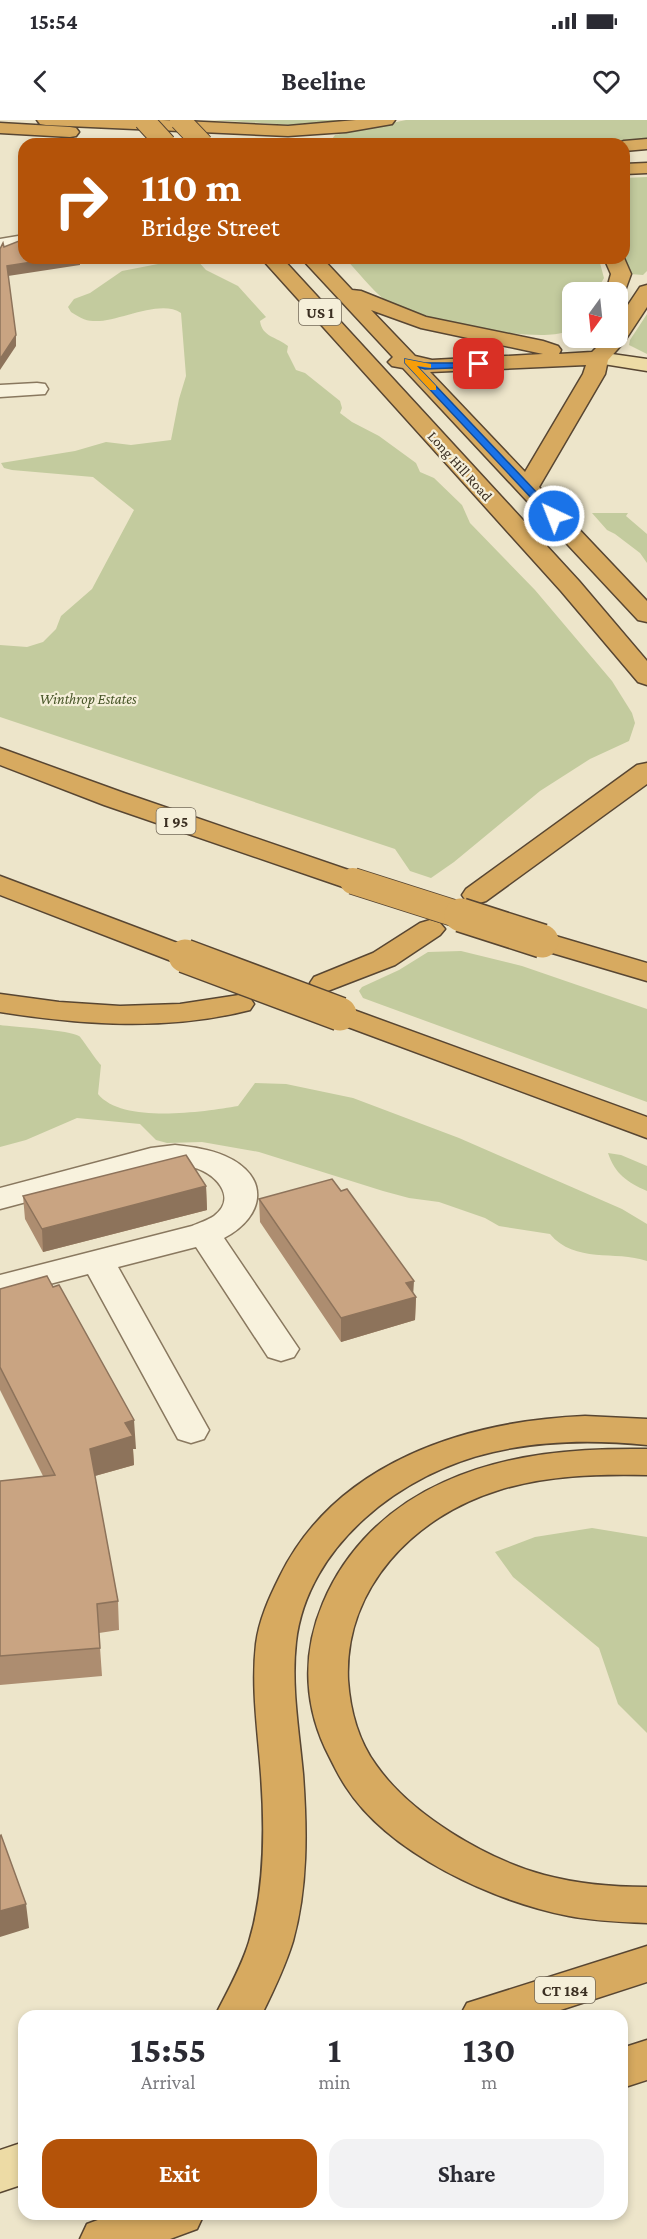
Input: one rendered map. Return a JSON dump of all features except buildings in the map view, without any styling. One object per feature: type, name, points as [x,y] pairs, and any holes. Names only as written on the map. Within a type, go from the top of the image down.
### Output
[{"type":"highway","points":[[46,120],[288,131],[346,127],[386,120]]},
{"type":"highway","points":[[144,120],[160,138]]},
{"type":"highway","points":[[180,120],[197,138]]},
{"type":"highway","points":[[0,128],[178,138]]},
{"type":"highway","points":[[630,145],[647,144]]},
{"type":"highway","points":[[630,169],[647,168]]},
{"type":"highway","name":"Long Hill Road","points":[[276,264],[570,586],[647,677]]},
{"type":"highway","name":"Long Hill Road","points":[[317,264],[647,615]]},
{"type":"highway","points":[[617,264],[621,274],[619,282]]},
{"type":"highway","points":[[339,287],[400,315],[426,324],[506,338],[551,350],[597,358]]},
{"type":"highway","points":[[628,320],[647,291]]},
{"type":"highway","points":[[589,348],[597,358]]},
{"type":"highway","points":[[527,488],[594,374],[597,358],[607,348]]},
{"type":"highway","points":[[370,367],[408,361],[421,354],[523,349],[551,350]]},
{"type":"highway","points":[[408,361],[432,366],[597,358]]},
{"type":"highway","name":"I 95","points":[[0,756],[136,807],[353,881],[647,972]]},
{"type":"highway","points":[[476,895],[647,771]]},
{"type":"highway","points":[[601,803],[624,792],[647,788]]},
{"type":"highway","points":[[0,885],[647,1128]]},
{"type":"highway","points":[[325,983],[384,959],[430,929]]},
{"type":"highway","points":[[0,1003],[73,1012],[127,1014],[190,1012],[239,1004]]},
{"type":"highway","points":[[241,2010],[268,1951],[279,1903],[283,1800],[274,1679],[277,1634],[293,1587],[316,1545],[346,1511],[373,1491],[417,1466],[460,1448],[533,1432],[602,1429],[647,1432]]},
{"type":"highway","points":[[647,1462],[571,1462],[518,1471],[455,1492],[423,1509],[394,1532],[353,1577],[334,1617],[329,1644],[328,1671],[330,1701],[337,1728],[356,1769],[386,1804],[426,1836],[471,1864],[519,1886],[585,1902],[647,1905]]},
{"type":"highway","name":"CT 184","points":[[502,2010],[647,1964]]},
{"type":"highway","points":[[628,2066],[647,2060]]},
{"type":"highway","points":[[104,2239],[162,2220]]},
{"type":"main road","points":[[597,358],[647,365]]},
{"type":"main road","points":[[0,2171],[18,2165]]},
{"type":"street","points":[[0,234],[18,231]]},
{"type":"street","points":[[0,245],[18,242]]},
{"type":"street","points":[[0,391],[37,388]]},
{"type":"street","points":[[0,1199],[159,1157],[189,1156],[209,1160],[226,1168],[234,1175],[242,1192],[241,1201],[232,1217],[216,1230],[0,1286]]},
{"type":"street","points":[[204,1234],[281,1349]]},
{"type":"street","points":[[98,1261],[191,1430]]},
{"type":"green space","points":[[212,120],[345,120],[293,125]]},
{"type":"green space","points":[[406,120],[647,120],[647,140],[630,140],[630,138],[333,138],[335,135]]},
{"type":"green space","points":[[647,177],[647,271],[643,275],[630,274],[627,264],[630,264],[630,178]]},
{"type":"green space","name":"Winthrop Estates","points":[[158,264],[200,264],[206,270],[238,286],[266,317],[260,321],[264,330],[288,346],[287,352],[296,370],[305,373],[340,401],[342,408],[340,413],[379,436],[416,463],[420,472],[434,478],[462,505],[470,523],[535,590],[612,681],[632,713],[635,723],[629,741],[590,759],[540,791],[454,862],[431,878],[410,871],[395,849],[0,717],[0,645],[27,647],[43,642],[56,629],[61,616],[92,589],[134,510],[93,477],[12,470],[4,468],[1,463],[75,451],[106,442],[131,445],[171,440],[186,376],[181,313],[172,309],[150,309],[103,321],[93,321],[78,317],[68,307],[74,299],[90,293],[122,271]]},
{"type":"green space","points":[[350,264],[600,264],[604,278],[602,282],[562,282],[562,333],[550,335],[502,332],[446,322],[399,309],[380,296]]},
{"type":"green space","points":[[647,314],[647,354],[629,345]]},
{"type":"green space","points":[[592,513],[628,513],[626,516],[647,534],[647,563],[640,553],[607,530]]},
{"type":"green space","points":[[461,951],[522,966],[647,1009],[647,1102],[363,998],[359,991],[362,987],[399,970],[428,952]]},
{"type":"green space","points":[[0,1025],[54,1030],[79,1036],[101,1065],[98,1094],[109,1103],[144,1113],[185,1113],[238,1106],[255,1083],[286,1084],[353,1098],[459,1138],[622,1209],[647,1224],[647,1261],[622,1256],[583,1253],[560,1243],[550,1234],[499,1226],[485,1218],[439,1202],[409,1198],[383,1191],[259,1152],[202,1142],[167,1143],[156,1140],[140,1124],[77,1118],[26,1140],[0,1147]]},
{"type":"green space","points":[[608,1153],[621,1155],[647,1166],[647,1191],[633,1184],[618,1172]]},
{"type":"green space","points":[[592,1528],[647,1537],[647,1733],[618,1704],[599,1648],[513,1577],[495,1552],[535,1537]]},
{"type":"slow traffic","points":[[428,366],[408,361],[433,388]]},
{"type":"route","points":[[479,364],[425,366],[408,361],[554,516]]}]
